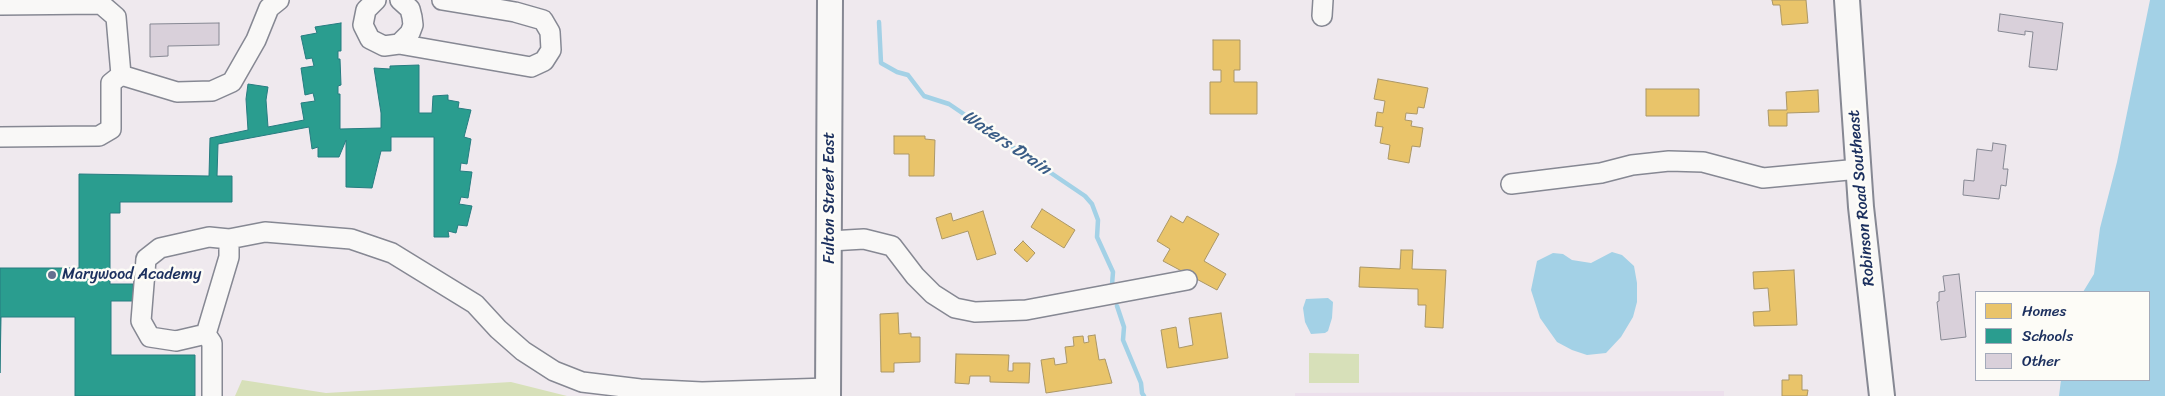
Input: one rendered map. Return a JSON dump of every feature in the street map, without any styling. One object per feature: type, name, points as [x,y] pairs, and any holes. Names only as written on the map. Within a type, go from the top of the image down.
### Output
[{"type":"main road","name":"Fulton Street East","points":[[828,392],[830,0]]},
{"type":"main road","name":"Robinson Road Southeast","points":[[1847,0],[1861,207],[1882,396]]},
{"type":"street","points":[[121,75],[177,92],[212,91],[232,82],[256,40],[269,8],[279,0]]},
{"type":"street","points":[[368,1],[364,25],[370,39],[384,46],[399,44],[428,47],[531,67],[544,61],[551,50],[550,32],[543,20],[515,12],[442,0]]},
{"type":"street","points":[[399,44],[406,39],[413,25],[410,9],[406,1]]},
{"type":"street","points":[[0,5],[101,4],[116,17],[121,75]]},
{"type":"street","points":[[0,137],[99,136],[111,129],[111,83],[121,75]]},
{"type":"street","points":[[1511,184],[1601,173],[1632,165],[1669,161],[1703,162],[1763,178],[1859,169]]},
{"type":"street","points":[[206,334],[176,341],[150,337],[141,321],[146,259],[160,248],[209,237],[229,239],[265,232],[341,239],[351,240],[392,253],[475,304],[498,329],[523,351],[554,371],[582,382],[640,389],[702,392],[828,392]]},
{"type":"street","points":[[206,334],[229,257],[229,239]]},
{"type":"street","points":[[830,240],[864,240],[892,246],[915,276],[933,294],[955,308],[976,312],[1026,310],[1186,280]]},
{"type":"street","points":[[206,334],[212,343],[212,396]]},
{"type":"shaded area","points":[[1724,391],[1724,396],[1295,396],[1295,393]]},
{"type":"green space","points":[[1309,353],[1359,354],[1359,383],[1309,383]]},
{"type":"green space","points":[[242,380],[326,393],[511,382],[567,396],[235,396]]},
{"type":"water","points":[[2150,0],[2165,0],[2165,396],[2059,396],[2061,381],[2150,381],[2150,291],[2084,291],[2094,274],[2100,228],[2117,162]]},
{"type":"water","points":[[1612,252],[1622,255],[1634,266],[1637,283],[1637,302],[1633,317],[1621,337],[1606,353],[1587,355],[1557,342],[1540,318],[1531,290],[1537,261],[1553,253],[1563,254],[1572,260],[1591,263]]},
{"type":"water","points":[[1328,298],[1333,302],[1332,318],[1328,331],[1311,334],[1305,322],[1303,308],[1306,299]]},
{"type":"building: Homes","points":[[1772,0],[1806,0],[1808,23],[1782,25],[1780,5],[1773,5]]},
{"type":"building: Homes","points":[[1213,40],[1240,40],[1240,70],[1234,70],[1234,82],[1257,82],[1257,114],[1210,114],[1210,82],[1221,82],[1221,70],[1213,70]]},
{"type":"building: Homes","points":[[1378,79],[1428,88],[1424,108],[1418,107],[1417,114],[1406,113],[1405,120],[1412,121],[1411,126],[1423,128],[1420,147],[1412,146],[1409,163],[1388,159],[1390,145],[1380,143],[1383,127],[1375,126],[1377,112],[1383,113],[1385,101],[1374,99]]},
{"type":"building: Homes","points":[[1646,89],[1699,89],[1699,116],[1646,116]]},
{"type":"building: Homes","points":[[1818,90],[1819,112],[1787,113],[1787,126],[1769,126],[1768,110],[1787,110],[1786,92]]},
{"type":"building: Homes","points":[[894,136],[925,136],[925,139],[935,140],[934,176],[909,176],[909,154],[894,154]]},
{"type":"building: Homes","points":[[1042,209],[1075,230],[1064,248],[1031,227]]},
{"type":"building: Homes","points":[[983,211],[996,254],[977,260],[968,231],[942,239],[936,218],[951,213],[953,221]]},
{"type":"building: Homes","points":[[1171,216],[1183,223],[1187,216],[1219,234],[1204,261],[1226,274],[1217,290],[1163,261],[1170,249],[1157,241]]},
{"type":"building: Homes","points":[[1023,241],[1035,253],[1027,262],[1014,250]]},
{"type":"building: Homes","points":[[1401,250],[1413,250],[1412,269],[1446,270],[1443,328],[1425,327],[1426,305],[1418,305],[1418,289],[1359,287],[1360,267],[1400,269]]},
{"type":"building: Homes","points":[[1794,270],[1797,325],[1754,326],[1753,312],[1770,311],[1768,288],[1754,289],[1753,272]]},
{"type":"building: Homes","points":[[898,313],[899,334],[911,333],[911,337],[920,337],[920,362],[894,363],[894,372],[881,372],[880,314]]},
{"type":"building: Homes","points":[[1221,313],[1228,358],[1167,368],[1161,330],[1176,327],[1179,348],[1193,345],[1189,318]]},
{"type":"building: Homes","points":[[1095,335],[1099,360],[1105,359],[1112,383],[1046,393],[1041,360],[1054,358],[1055,365],[1067,363],[1065,347],[1074,346],[1073,337],[1083,336],[1084,343],[1089,342],[1088,336]]},
{"type":"building: Homes","points":[[956,354],[1009,355],[1008,371],[1013,371],[1013,363],[1030,363],[1029,383],[990,382],[990,376],[970,376],[969,384],[955,383]]},
{"type":"building: Homes","points":[[1789,375],[1802,375],[1802,390],[1808,390],[1807,396],[1782,396],[1782,380],[1789,380]]},
{"type":"building: Schools","points":[[341,23],[341,51],[338,51],[341,85],[338,86],[338,94],[340,94],[340,129],[381,128],[381,113],[374,68],[390,69],[390,66],[419,65],[419,113],[432,113],[433,96],[448,95],[448,100],[459,102],[458,108],[471,110],[464,137],[471,139],[467,164],[461,163],[460,171],[472,172],[468,198],[461,197],[459,204],[472,206],[467,226],[458,225],[456,233],[448,231],[449,237],[434,237],[434,137],[391,137],[391,151],[381,151],[372,188],[346,187],[346,140],[339,157],[318,157],[318,147],[312,149],[309,127],[218,144],[217,176],[232,176],[232,202],[120,202],[120,213],[110,213],[110,284],[133,284],[133,301],[111,301],[111,355],[195,355],[195,396],[75,396],[75,317],[1,317],[0,373],[0,268],[79,268],[79,174],[209,176],[210,138],[248,130],[246,99],[248,84],[268,87],[266,100],[268,127],[304,120],[301,103],[315,101],[313,93],[305,95],[301,68],[314,66],[312,58],[306,59],[301,36],[317,33],[315,27]]},
{"type":"building: Other","points":[[2000,14],[2063,23],[2057,70],[2029,67],[2033,32],[2025,31],[2025,35],[1998,31]]},
{"type":"building: Other","points":[[219,23],[219,45],[168,46],[168,56],[150,57],[150,24]]},
{"type":"building: Other","points":[[1993,143],[2006,145],[2003,169],[2008,169],[2006,186],[2001,185],[1999,199],[1963,195],[1964,180],[1974,181],[1977,149],[1992,151]]},
{"type":"building: Other","points":[[1959,274],[1966,337],[1941,340],[1937,302],[1939,301],[1939,292],[1945,291],[1943,276]]},
{"type":"waterway","name":"Waters Drain","points":[[879,22],[881,63],[897,72],[908,75],[924,96],[949,104],[1085,196],[1092,204],[1098,220],[1097,237],[1113,272],[1112,285]]},
{"type":"waterway","name":"Waters Drain","points":[[1117,306],[1124,327],[1123,340],[1141,383],[1144,396]]},
{"type":"place","name":"Marywood Academy","points":[[52,275]]}]
